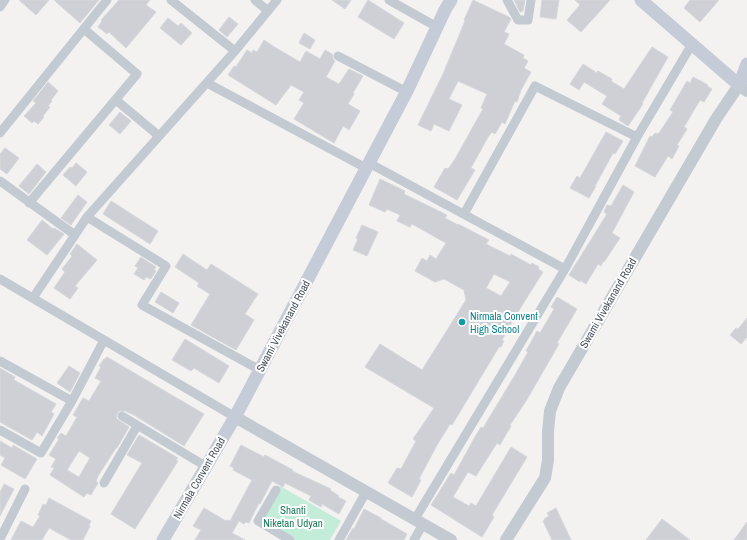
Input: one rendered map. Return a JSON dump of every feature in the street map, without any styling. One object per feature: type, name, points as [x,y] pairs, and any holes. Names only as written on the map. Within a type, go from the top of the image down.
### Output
[{"type":"main road","name":"Swami Vivekanand Road","points":[[235,416],[407,92],[451,0]]},
{"type":"main road","points":[[641,0],[744,86]]},
{"type":"main road","points":[[744,86],[747,64]]},
{"type":"main road","name":"Nirmala Convent Road","points":[[164,540],[235,416]]},
{"type":"street","points":[[0,7],[5,0]]},
{"type":"street","points":[[0,133],[107,0]]},
{"type":"street","points":[[171,0],[235,51]]},
{"type":"street","points":[[255,0],[268,11]]},
{"type":"street","points":[[33,298],[87,217],[207,83],[277,0]]},
{"type":"street","points":[[389,0],[437,27]]},
{"type":"street","points":[[507,0],[518,20],[528,20],[532,0]]},
{"type":"street","points":[[29,203],[137,74],[84,29]]},
{"type":"street","points":[[414,540],[419,522],[565,269],[636,137],[692,44]]},
{"type":"street","points":[[338,56],[407,92]]},
{"type":"street","points":[[207,83],[464,214],[565,269]]},
{"type":"street","points":[[464,214],[535,86],[636,137]]},
{"type":"street","name":"Swami Vivekanand Road","points":[[506,540],[545,478],[548,460],[550,411],[559,388],[716,119],[744,86]]},
{"type":"street","points":[[116,100],[159,136]]},
{"type":"street","points":[[0,181],[75,235]]},
{"type":"street","points":[[87,217],[166,266],[142,305],[260,370]]},
{"type":"street","points":[[0,279],[451,540]]},
{"type":"street","points":[[0,430],[41,453],[72,401],[104,340]]},
{"type":"street","points":[[0,361],[72,401]]},
{"type":"street","points":[[122,416],[136,426],[206,467]]},
{"type":"street","points":[[104,483],[136,426]]},
{"type":"street","points":[[0,539],[25,489]]},
{"type":"street","points":[[276,490],[258,521],[290,540]]},
{"type":"street","points":[[338,540],[366,492]]},
{"type":"green space","name":"Shanti Niketan Udyan","points":[[280,486],[341,521],[330,540],[294,540],[260,521]]},
{"type":"building","points":[[19,0],[49,0],[36,15]]},
{"type":"building","points":[[54,0],[99,0],[80,23]]},
{"type":"building","points":[[119,0],[150,0],[146,5],[156,12],[126,48],[109,32],[107,34],[98,27],[102,21],[101,20]]},
{"type":"building","points":[[332,0],[351,0],[345,9]]},
{"type":"building","points":[[368,0],[404,23],[394,39],[358,17]]},
{"type":"building","points":[[473,0],[511,19],[504,32],[509,34],[504,44],[524,55],[523,58],[528,61],[524,68],[531,72],[521,90],[517,102],[515,101],[505,124],[502,122],[495,134],[492,132],[488,137],[471,168],[475,170],[457,200],[434,187],[445,168],[448,169],[455,159],[483,109],[481,108],[487,94],[458,81],[449,99],[462,105],[449,131],[434,124],[431,131],[418,125],[443,74]]},
{"type":"building","points":[[514,0],[525,0],[523,11],[520,12]]},
{"type":"building","points":[[542,0],[559,0],[556,19],[540,17]]},
{"type":"building","points":[[575,0],[610,0],[581,32],[567,20],[580,5]]},
{"type":"building","points":[[690,0],[719,0],[700,22],[684,8]]},
{"type":"building","points":[[229,17],[238,24],[227,37],[219,30]]},
{"type":"building","points":[[168,18],[178,26],[181,23],[192,33],[181,45],[160,28]]},
{"type":"building","points":[[304,33],[315,40],[310,49],[299,43]]},
{"type":"building","points":[[264,40],[300,62],[306,51],[320,59],[325,50],[332,54],[335,61],[326,77],[339,84],[349,69],[363,76],[348,104],[360,111],[349,130],[343,126],[334,143],[294,119],[304,103],[299,100],[304,92],[291,85],[276,105],[228,75],[234,66],[236,67],[247,50],[252,53],[253,50],[257,52]]},
{"type":"building","points":[[652,47],[668,57],[642,103],[643,104],[628,126],[619,120],[621,116],[602,104],[607,96],[584,82],[579,90],[570,84],[583,64],[597,73],[598,71],[612,79],[611,81],[624,89]]},
{"type":"building","points":[[693,77],[708,85],[707,86],[712,89],[704,102],[700,100],[684,127],[687,129],[677,145],[679,146],[672,159],[668,156],[655,177],[635,166],[650,136],[652,137],[655,133],[659,133],[673,112],[670,110],[687,81],[690,83]]},
{"type":"building","points":[[48,82],[58,91],[51,100],[52,101],[48,106],[50,107],[43,116],[44,117],[38,124],[34,121],[32,123],[24,116],[36,103],[33,101]]},
{"type":"building","points":[[120,112],[131,121],[120,134],[109,125]]},
{"type":"building","points":[[606,132],[623,141],[615,154],[613,153],[589,198],[570,188],[577,176],[580,178]]},
{"type":"building","points":[[5,148],[19,158],[7,174],[0,169],[0,154]]},
{"type":"building","points":[[76,163],[87,172],[76,186],[63,175]]},
{"type":"building","points":[[37,164],[46,172],[29,194],[19,186]]},
{"type":"building","points":[[380,179],[405,191],[404,194],[447,215],[445,218],[489,240],[486,244],[510,256],[511,254],[531,265],[532,263],[539,267],[538,269],[543,272],[502,340],[504,341],[501,347],[499,347],[452,425],[450,424],[437,445],[419,479],[421,480],[412,497],[388,483],[397,468],[401,469],[416,441],[413,439],[434,408],[365,367],[380,344],[422,370],[466,300],[464,290],[444,279],[435,282],[415,271],[422,258],[427,261],[430,255],[436,259],[446,243],[412,224],[410,227],[397,221],[400,215],[387,209],[385,212],[369,205]],"holes":[[[494,274],[510,282],[501,296],[486,288]]]},
{"type":"building","points":[[623,185],[634,192],[612,233],[620,238],[601,266],[598,264],[586,284],[580,280],[580,282],[569,275],[607,214],[604,212],[607,205],[611,206]]},
{"type":"building","points":[[78,195],[87,202],[71,225],[61,218]]},
{"type":"building","points":[[111,201],[158,231],[150,244],[103,214]]},
{"type":"building","points":[[42,220],[53,229],[54,228],[64,234],[47,255],[27,240]]},
{"type":"building","points":[[362,225],[378,232],[367,256],[353,250],[358,239],[356,238]]},
{"type":"building","points":[[77,244],[97,260],[75,286],[78,288],[70,299],[54,288],[65,272],[62,269],[72,256],[70,254]]},
{"type":"building","points":[[183,254],[207,270],[211,264],[258,294],[245,314],[254,320],[236,350],[191,325],[210,294],[197,286],[199,283],[175,267]]},
{"type":"building","points":[[141,257],[156,267],[154,270],[156,271],[151,279],[146,277],[144,280],[134,274],[138,268],[135,266]]},
{"type":"building","points":[[161,292],[179,303],[173,313],[155,302]]},
{"type":"building","points":[[557,297],[577,309],[557,343],[559,344],[526,401],[510,425],[511,426],[500,445],[497,443],[476,476],[468,472],[453,497],[469,506],[471,503],[476,506],[511,447],[527,457],[492,515],[494,517],[482,537],[431,505],[451,473],[454,475],[481,427],[483,428],[528,352],[526,351],[537,331],[540,333],[554,309],[551,307]]},
{"type":"building","points":[[747,318],[747,337],[741,344],[730,335],[736,328],[738,329]]},
{"type":"building","points":[[185,339],[229,366],[219,383],[194,368],[191,371],[172,360]]},
{"type":"building","points":[[107,357],[204,414],[184,446],[134,415],[125,411],[119,411],[116,416],[117,419],[129,427],[98,476],[96,481],[98,483],[91,495],[87,493],[84,497],[50,475],[54,468],[51,467],[56,459],[49,455],[61,433],[66,436],[77,417],[73,415],[83,398],[89,401],[101,381],[95,378],[101,367],[99,366]],"holes":[[[79,451],[90,458],[79,477],[67,470]]]},
{"type":"building","points":[[69,366],[80,373],[70,392],[57,383]]},
{"type":"building","points":[[0,368],[15,377],[14,380],[56,404],[51,412],[54,414],[42,436],[37,432],[32,440],[0,422]]},
{"type":"building","points":[[139,435],[178,458],[176,460],[178,461],[135,529],[111,514],[142,463],[127,455]]},
{"type":"building","points":[[0,441],[12,448],[13,445],[37,459],[25,479],[1,465],[5,458],[0,455]]},
{"type":"building","points":[[241,445],[264,457],[265,455],[293,470],[292,471],[331,489],[330,490],[339,496],[338,497],[346,501],[339,514],[322,504],[321,507],[309,500],[311,496],[285,483],[283,487],[272,481],[249,523],[246,522],[244,524],[239,521],[232,533],[245,540],[195,540],[201,530],[193,526],[204,508],[226,521],[230,521],[252,480],[233,470],[234,468],[230,466]]},
{"type":"building","points":[[4,484],[14,489],[0,516],[0,492]]},
{"type":"building","points":[[49,498],[91,521],[83,540],[71,540],[49,528],[42,540],[11,540],[21,521],[33,527],[40,516],[38,515],[43,504],[46,505]]},
{"type":"building","points":[[556,508],[571,540],[552,540],[543,521],[549,516],[547,513]]},
{"type":"building","points":[[364,509],[407,534],[404,540],[346,540],[353,528],[354,529]]},
{"type":"building","points":[[662,519],[690,540],[646,540]]},
{"type":"building","points":[[747,522],[747,540],[734,540]]},
{"type":"place","name":"Nirmala Convent High School","points":[[462,322]]}]
